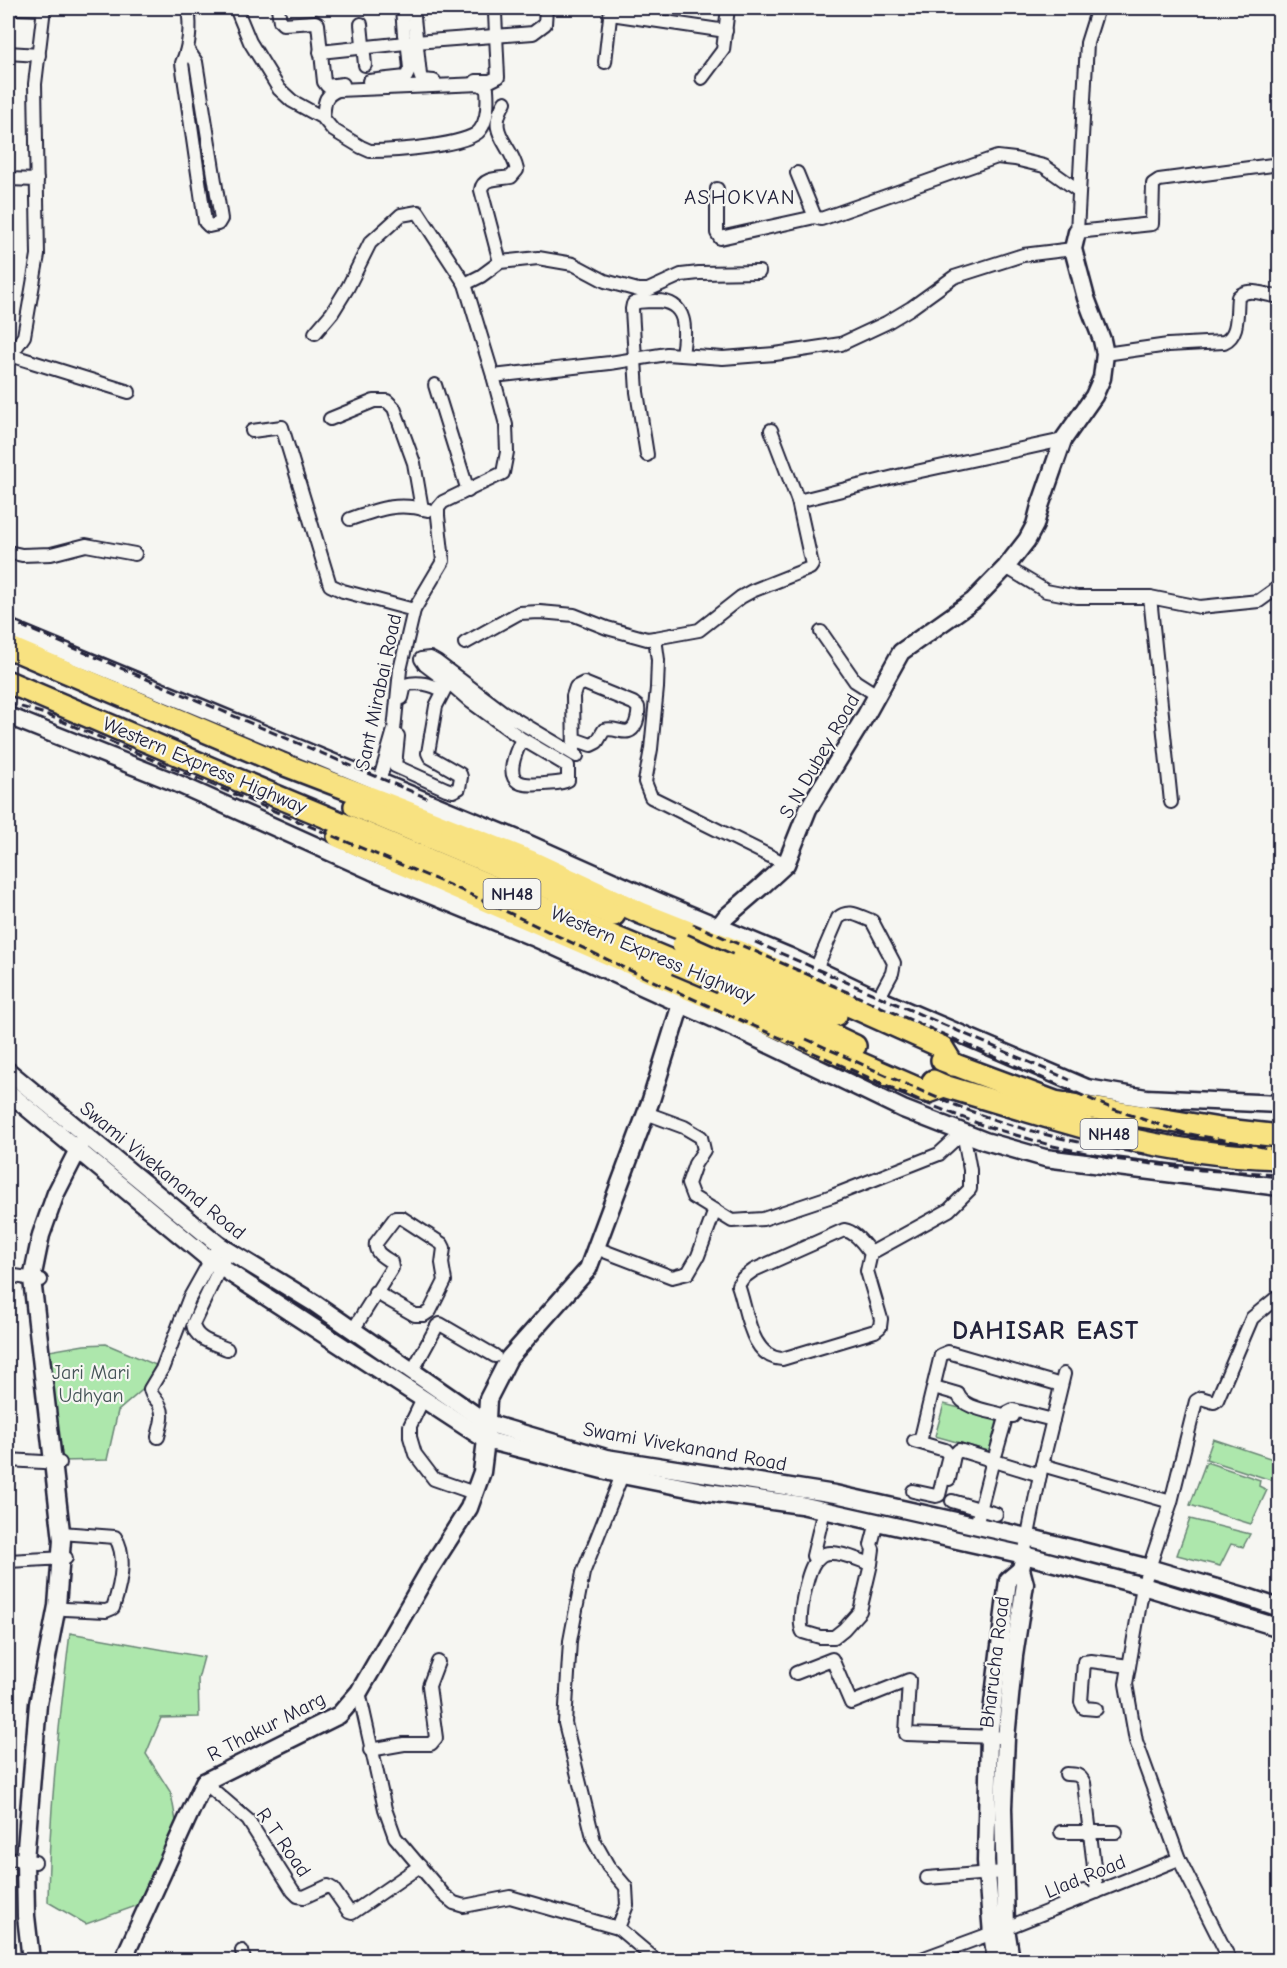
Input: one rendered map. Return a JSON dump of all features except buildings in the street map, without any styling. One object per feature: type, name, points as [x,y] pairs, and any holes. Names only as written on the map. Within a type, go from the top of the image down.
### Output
[{"type":"highway","points":[[8,647],[280,763],[376,791],[410,813],[530,861],[641,913],[713,933],[742,952],[846,1004],[942,1047],[953,1065]]},
{"type":"highway","name":"Western Express Highway","points":[[8,660],[320,790],[725,974],[848,1020],[953,1065],[1055,1102],[1226,1130],[1280,1136]]},
{"type":"highway","name":"Western Express Highway","points":[[8,682],[303,807],[679,954]]},
{"type":"highway","points":[[320,790],[376,791]]},
{"type":"highway","points":[[399,790],[410,813]]},
{"type":"highway","points":[[303,807],[339,837],[684,997],[928,1092],[944,1086]]},
{"type":"highway","name":"Western Express Highway","points":[[725,974],[845,1041],[944,1086],[1118,1136],[1186,1149],[1240,1156],[1280,1158]]},
{"type":"street","points":[[13,8],[44,8],[35,84],[38,255],[24,336],[9,357],[129,392]]},
{"type":"street","points":[[188,8],[190,23],[188,50],[182,63],[205,222],[209,226],[218,224],[221,219],[196,62],[188,50]]},
{"type":"street","points":[[236,8],[250,42],[279,89],[292,101],[323,118],[333,130],[370,151],[434,146],[469,138],[480,131],[486,118],[487,89],[480,84],[338,90],[326,97],[323,118]]},
{"type":"street","points":[[278,8],[283,24],[315,22],[318,24],[322,79],[327,86],[406,77],[410,69],[409,41],[413,8]]},
{"type":"street","points":[[402,8],[409,41],[422,80],[490,81],[498,77],[495,13]]},
{"type":"street","points":[[320,52],[409,41],[533,33],[540,30],[546,21],[546,8]]},
{"type":"street","points":[[702,78],[723,50],[728,8]]},
{"type":"street","points":[[1098,8],[1087,43],[1077,232],[1152,224],[1153,184],[1159,180],[1280,164]]},
{"type":"street","points":[[605,62],[611,10],[726,31]]},
{"type":"street","points":[[361,24],[364,65]]},
{"type":"street","points":[[8,53],[39,55]]},
{"type":"street","points":[[187,97],[201,94]]},
{"type":"street","points":[[500,262],[481,190],[483,183],[511,177],[517,170],[498,132],[497,122],[505,102]]},
{"type":"street","points":[[717,189],[717,233],[720,238],[815,217],[821,219],[997,158],[1015,159],[1044,166],[1079,191]]},
{"type":"street","points":[[197,161],[212,159]]},
{"type":"street","points":[[797,173],[815,217]]},
{"type":"street","points":[[8,179],[37,180]]},
{"type":"street","points":[[315,333],[332,313],[348,287],[370,243],[401,215],[418,212],[472,280],[506,425],[507,452],[503,473],[443,502],[438,512],[400,505],[350,519]]},
{"type":"street","name":"S N Dubey Road","points":[[486,1431],[488,1399],[509,1358],[588,1269],[646,1113],[684,997],[713,933],[726,917],[786,864],[808,809],[901,652],[973,601],[1006,567],[1027,540],[1035,525],[1064,440],[1094,396],[1101,378],[1105,354],[1086,298],[1073,249],[1077,232]]},
{"type":"street","points":[[493,376],[615,363],[668,354],[723,357],[775,354],[841,344],[886,323],[954,277],[1023,255],[1073,249]]},
{"type":"street","points":[[472,280],[500,262],[538,258],[573,264],[605,281],[638,290],[648,290],[681,275],[759,272]]},
{"type":"street","points":[[1105,354],[1168,345],[1224,342],[1231,339],[1235,332],[1238,297],[1241,293],[1247,291],[1280,295]]},
{"type":"street","points":[[647,455],[638,392],[633,304],[666,302],[677,308],[684,330],[682,354]]},
{"type":"street","points":[[435,385],[468,490]]},
{"type":"street","points":[[330,419],[374,401],[387,401],[394,408],[414,463],[422,508]]},
{"type":"street","points":[[252,431],[282,427],[330,585],[343,591],[414,610]]},
{"type":"street","points":[[465,644],[519,613],[574,615],[607,628],[647,639],[699,630],[752,591],[810,568],[813,561],[798,501],[771,430]]},
{"type":"street","points":[[798,501],[902,475],[1064,440]]},
{"type":"street","name":"Sant Mirabai Road","points":[[376,791],[390,765],[400,670],[414,610],[443,561],[438,512]]},
{"type":"street","points":[[8,552],[22,555],[51,554],[86,545],[135,554]]},
{"type":"street","points":[[1006,567],[1046,591],[1077,597],[1150,597],[1200,607],[1259,601],[1280,586]]},
{"type":"street","points":[[1150,597],[1171,802]]},
{"type":"street","points":[[8,628],[376,791],[399,790],[517,839],[713,933],[816,969],[878,999],[1087,1088],[1146,1098],[1280,1104]]},
{"type":"street","points":[[821,632],[855,681],[877,695]]},
{"type":"street","points":[[655,638],[658,660],[657,687],[651,749],[645,782],[651,797],[786,864]]},
{"type":"street","points":[[403,653],[421,659],[434,660],[448,682]]},
{"type":"street","points":[[434,660],[448,653]]},
{"type":"street","points":[[421,659],[425,665],[448,682],[489,709],[574,750]]},
{"type":"street","points":[[400,670],[411,683]]},
{"type":"street","points":[[448,682],[433,719],[428,753],[430,757],[460,774],[459,788],[453,792],[390,765],[405,685],[411,683],[431,685],[448,682]]},
{"type":"street","points":[[563,763],[574,750],[597,742],[604,730],[614,729],[625,732],[633,729],[639,714],[638,707],[585,683],[580,684],[574,690],[573,696],[574,750]]},
{"type":"street","points":[[489,709],[522,739],[568,766],[568,780],[525,785],[519,783],[514,777],[512,768],[522,739]]},
{"type":"street","points":[[8,716],[174,782],[372,871],[684,997],[743,1032],[903,1109],[985,1141],[1045,1158],[1280,1186]]},
{"type":"street","points":[[816,969],[838,918],[850,912],[872,921],[894,963],[892,973],[878,999]]},
{"type":"street","name":"Swami Vivekanand Road","points":[[8,1071],[224,1248],[338,1319],[413,1370],[486,1431],[606,1458],[978,1518],[1027,1537],[1149,1568],[1280,1608]]},
{"type":"street","name":"Swami Vivekanand Road","points":[[8,1092],[215,1263],[423,1399],[486,1431],[622,1475],[708,1492],[801,1505],[880,1523],[1022,1562],[1143,1586],[1280,1628]]},
{"type":"street","points":[[646,1113],[684,1127],[701,1137],[704,1150],[695,1164],[688,1184],[693,1197],[732,1221],[763,1219],[832,1196],[939,1154],[963,1132]]},
{"type":"street","points":[[871,1253],[850,1231],[844,1230],[754,1270],[743,1278],[738,1285],[752,1336],[766,1354],[774,1359],[782,1359],[879,1328],[881,1319],[867,1271],[871,1253],[949,1210],[970,1189],[970,1170],[963,1132]]},
{"type":"street","points":[[41,1960],[30,1861],[47,1702],[65,1609],[65,1533],[37,1280],[41,1234],[48,1214],[56,1193],[90,1138]]},
{"type":"street","points":[[596,1248],[672,1277],[688,1273],[698,1256],[715,1210]]},
{"type":"street","points":[[353,1330],[375,1292],[390,1271],[391,1263],[378,1253],[376,1243],[395,1218],[402,1218],[442,1244],[445,1281],[430,1311],[423,1315],[415,1315],[375,1292]]},
{"type":"street","points":[[158,1437],[163,1416],[161,1407],[152,1398],[150,1389],[162,1369],[189,1299],[224,1248]]},
{"type":"street","points":[[215,1263],[193,1324],[198,1336],[227,1349]]},
{"type":"street","points":[[8,1275],[37,1280]]},
{"type":"street","points":[[1230,1960],[1179,1859],[1136,1742],[1126,1684],[1143,1586],[1171,1502],[1196,1401],[1201,1398],[1214,1402],[1217,1400],[1252,1318],[1280,1295]]},
{"type":"street","points":[[326,1335],[338,1319]]},
{"type":"street","points":[[413,1370],[440,1324],[495,1356]]},
{"type":"street","name":"Bharucha Road","points":[[934,1387],[941,1355],[948,1352],[1063,1379],[1022,1562],[1025,1584],[1006,1738],[1002,1808],[1004,1872],[999,1931],[1011,1960]]},
{"type":"street","points":[[913,1491],[939,1495],[950,1455],[945,1449],[916,1442],[934,1387],[958,1394],[959,1399],[965,1403],[1003,1415],[1013,1410],[1053,1420]]},
{"type":"street","points":[[423,1399],[410,1426],[413,1450],[423,1467],[434,1479],[474,1493]]},
{"type":"street","points":[[978,1518],[1007,1415],[1021,1416],[1025,1413]]},
{"type":"street","name":"R Thakur Marg","points":[[123,1960],[204,1782],[339,1714],[359,1692],[430,1569],[469,1508],[482,1472],[486,1431]]},
{"type":"street","points":[[949,1479],[954,1455],[959,1450],[1171,1502]]},
{"type":"street","points":[[8,1460],[57,1463]]},
{"type":"street","points":[[618,1928],[627,1905],[626,1887],[608,1866],[594,1841],[565,1723],[570,1641],[583,1573],[622,1475]]},
{"type":"street","points":[[952,1501],[978,1518],[996,1514]]},
{"type":"street","points":[[813,1556],[824,1510]]},
{"type":"street","points":[[870,1564],[848,1557],[823,1554],[814,1563],[809,1576],[800,1617],[800,1629],[803,1632],[828,1638],[834,1637],[860,1611],[870,1564],[873,1549],[877,1546],[880,1523]]},
{"type":"street","points":[[65,1533],[115,1537],[120,1544],[122,1562],[113,1608],[106,1611],[65,1609]]},
{"type":"street","points":[[8,1561],[64,1558]]},
{"type":"street","points":[[31,1960],[27,1916],[38,1704],[64,1558]]},
{"type":"street","points":[[996,1960],[999,1931],[987,1872],[988,1737],[1008,1580],[1022,1562]]},
{"type":"street","points":[[796,1673],[832,1659],[851,1703],[909,1680],[906,1734],[1006,1738]]},
{"type":"street","points":[[370,1750],[404,1744],[431,1744],[436,1738],[429,1686],[438,1662]]},
{"type":"street","points":[[1096,1709],[1084,1708],[1081,1702],[1084,1662],[1129,1666]]},
{"type":"street","points":[[359,1692],[370,1750],[385,1809],[395,1837],[444,1895],[464,1906],[510,1897],[618,1928],[657,1960]]},
{"type":"street","points":[[1063,1896],[1097,1890],[1084,1783],[1082,1777],[1066,1773]]},
{"type":"street","name":"R T Road","points":[[204,1782],[248,1820],[298,1896],[304,1897],[328,1886],[352,1913],[420,1866]]},
{"type":"street","points":[[1061,1832],[1116,1832]]},
{"type":"street","points":[[8,1858],[30,1861]]},
{"type":"street","name":"Llad Road","points":[[919,1960],[999,1931],[1179,1859]]},
{"type":"street","points":[[927,1878],[1004,1872]]},
{"type":"green space","name":"Jari Mari Udhyan","points":[[106,1344],[156,1365],[141,1391],[118,1411],[107,1460],[62,1461],[49,1351]]},
{"type":"green space","points":[[944,1404],[998,1418],[989,1451],[935,1436]]},
{"type":"green space","points":[[1213,1439],[1279,1461],[1277,1482],[1206,1459]]},
{"type":"green space","points":[[1206,1462],[1260,1480],[1259,1486],[1267,1490],[1251,1524],[1190,1505]]},
{"type":"green space","points":[[1190,1519],[1250,1534],[1243,1547],[1231,1544],[1220,1566],[1177,1555]]},
{"type":"green space","points":[[70,1633],[204,1657],[198,1679],[199,1717],[161,1718],[146,1754],[171,1793],[177,1827],[139,1905],[86,1924],[48,1902],[52,1801]]},
{"type":"railway","points":[[8,620],[427,798]]},
{"type":"railway","points":[[8,703],[45,714],[463,891],[642,976],[928,1104],[982,1125],[1053,1146],[1114,1159],[1201,1170],[1280,1174]]},
{"type":"railway","points":[[693,924],[1113,1109],[1184,1133],[1280,1150]]},
{"type":"railway","points":[[755,942],[1070,1080]]},
{"type":"railway","points":[[806,1039],[939,1098],[1003,1122],[1063,1139],[1145,1154]]},
{"type":"district","name":"ASHOKVAN","points":[[740,197]]},
{"type":"district","name":"DAHISAR EAST","points":[[1046,1330]]}]
